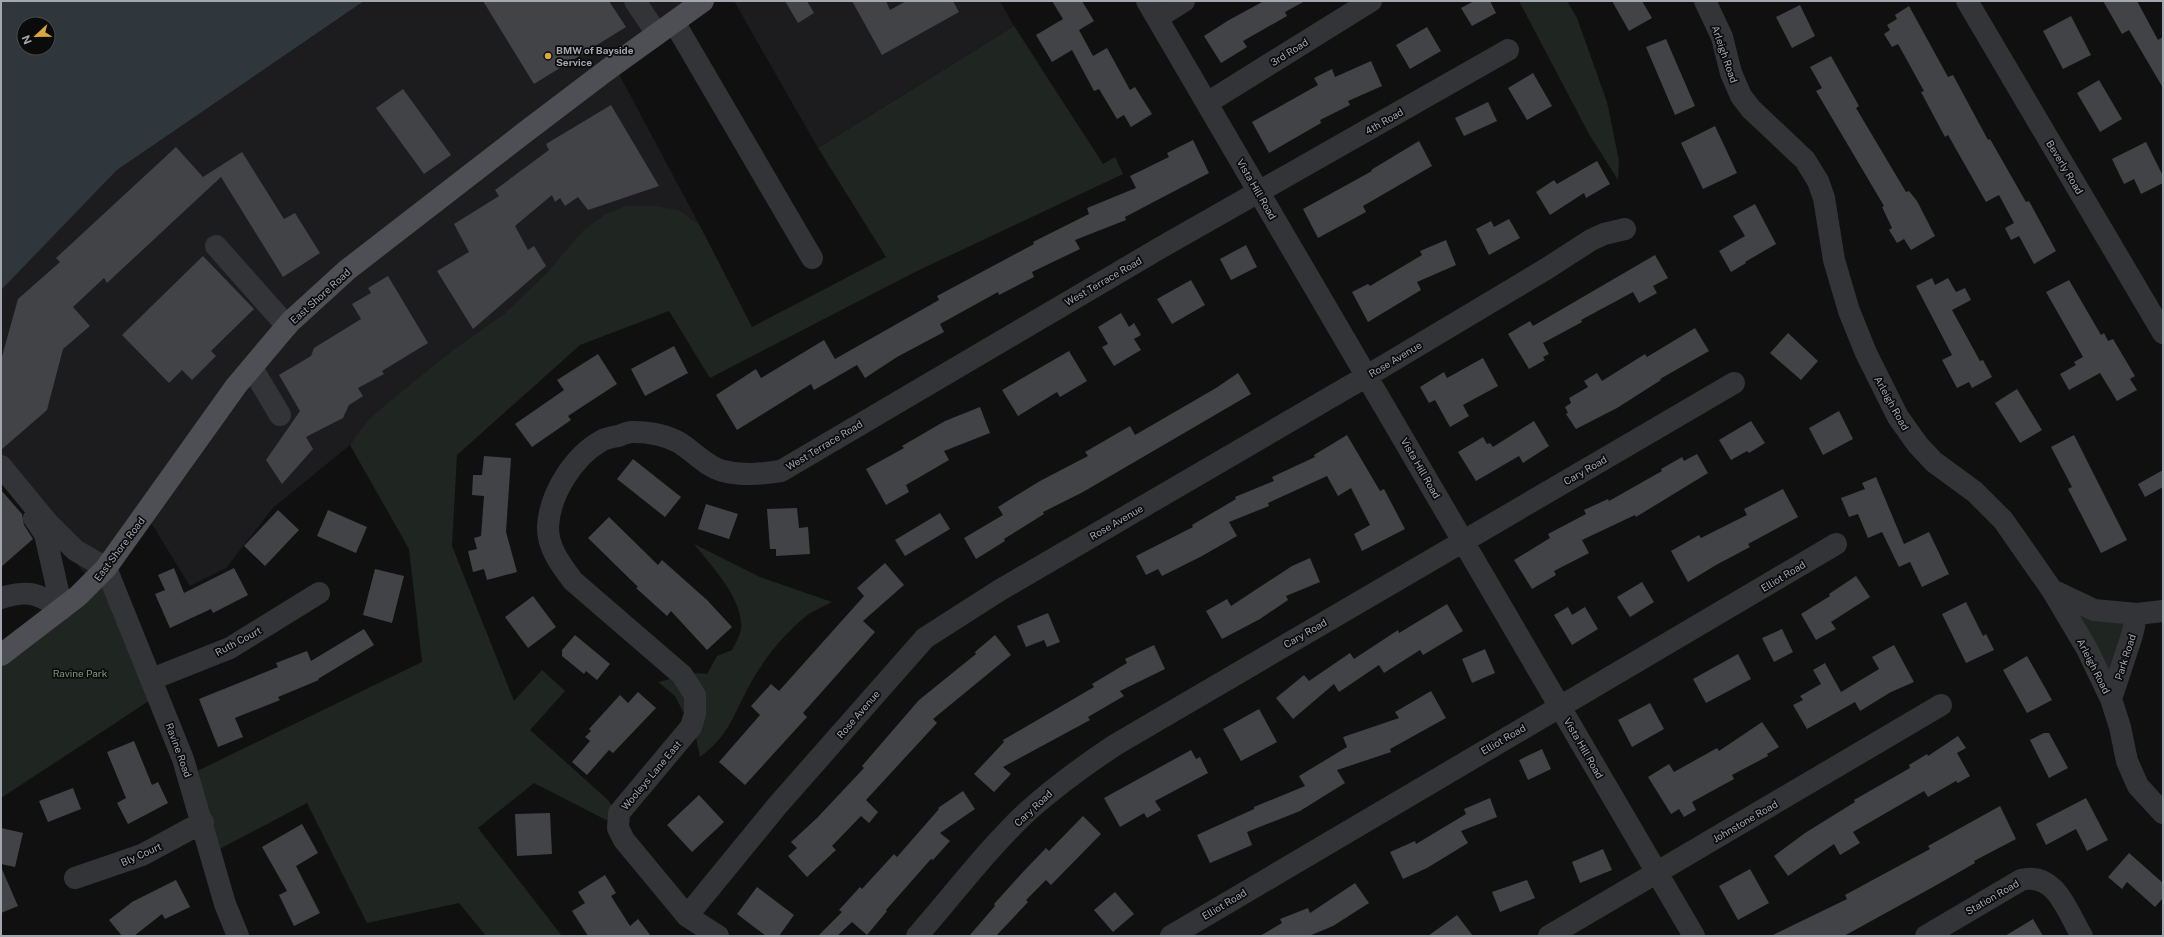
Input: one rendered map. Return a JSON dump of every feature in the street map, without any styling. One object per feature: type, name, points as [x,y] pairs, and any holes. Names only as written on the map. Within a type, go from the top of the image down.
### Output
[{"type":"main road","name":"East Shore Road","points":[[1,655],[62,609],[93,583],[106,568],[236,386],[287,326],[347,270],[561,104],[703,1]]},
{"type":"street","points":[[635,1],[665,28],[812,258]]},
{"type":"street","points":[[1152,9],[1184,1]]},
{"type":"street","name":"3rd Road","points":[[1207,103],[1371,1]]},
{"type":"street","name":"Arleigh Road","points":[[1705,1],[1722,38],[1731,73],[1741,96],[1751,109],[1805,160],[1818,181],[1824,198],[1834,260],[1849,311],[1866,353],[1898,417],[1918,445],[1934,462],[1975,492],[2003,520],[2052,590],[2087,649],[2111,699],[2120,727],[2127,761],[2138,786],[2163,813]]},
{"type":"street","name":"Beverly Road","points":[[1967,1],[2163,333]]},
{"type":"street","name":"Vista Hill Road","points":[[1152,9],[1694,936]]},
{"type":"street","name":"4th Road","points":[[1259,192],[1508,50]]},
{"type":"street","name":"West Terrace Road","points":[[664,659],[573,581],[558,562],[548,527],[556,494],[567,475],[588,450],[602,441],[632,432],[658,434],[679,443],[706,463],[723,471],[754,475],[781,471],[1153,252],[1259,192]]},
{"type":"street","name":"Rose Avenue","points":[[687,916],[777,806],[925,638],[1000,590],[1367,376],[1595,238],[1610,232],[1625,229]]},
{"type":"street","points":[[216,246],[287,326]]},
{"type":"street","points":[[252,368],[280,415]]},
{"type":"street","name":"Cary Road","points":[[917,936],[1006,834],[1029,811],[1069,776],[1115,745],[1734,383]]},
{"type":"street","points":[[1,466],[47,522],[75,550],[106,568]]},
{"type":"street","points":[[1,481],[45,534],[62,609]]},
{"type":"street","name":"Elliot Road","points":[[1171,936],[1560,706],[1679,638],[1836,544]]},
{"type":"street","name":"Ravine Road","points":[[106,568],[183,759],[203,822],[226,904],[238,936]]},
{"type":"street","points":[[2052,590],[2094,610],[2137,614],[2163,611]]},
{"type":"street","points":[[1,598],[27,593],[40,595],[62,609]]},
{"type":"street","name":"Ruth Court","points":[[152,679],[230,648],[319,593]]},
{"type":"street","name":"Park Road","points":[[2111,699],[2132,635],[2137,614]]},
{"type":"street","name":"Wooleys Lane East","points":[[664,659],[682,675],[695,696],[695,714],[690,727],[619,814],[617,823],[620,834],[624,840],[687,916],[718,936]]},
{"type":"street","name":"Johnstone Road","points":[[1548,936],[1941,705]]},
{"type":"street","name":"Bly Court","points":[[75,878],[142,855],[203,822]]},
{"type":"street","name":"Station Road","points":[[1926,936],[2021,880],[2032,878],[2046,882],[2060,896],[2082,936]]},
{"type":"shaded area","points":[[1,1],[364,1],[117,170],[1,290]]},
{"type":"shaded area","points":[[364,1],[704,1],[614,65],[700,226],[462,353],[273,508],[226,568],[190,586],[145,513],[93,583],[1,476],[1,289],[117,170]]},
{"type":"shaded area","points":[[734,1],[1000,1],[1014,26],[818,148]]},
{"type":"green space","points":[[1519,1],[1567,1],[1577,18],[1607,102],[1619,161],[1618,180],[1589,134]]},
{"type":"green space","points":[[1014,26],[1103,164],[1115,157],[1123,174],[917,271],[710,378],[669,311],[580,345],[457,455],[452,546],[514,701],[542,670],[565,691],[530,730],[608,800],[612,806],[610,819],[606,820],[534,783],[478,828],[562,936],[486,936],[459,903],[367,923],[307,803],[214,852],[191,774],[422,662],[409,549],[350,445],[368,420],[452,351],[504,314],[545,275],[583,231],[604,215],[625,206],[655,206],[679,210],[700,226],[752,327],[886,257],[818,148]]},
{"type":"green space","points":[[694,544],[760,577],[832,602],[808,615],[781,641],[766,659],[754,678],[729,726],[710,749],[700,757],[696,737],[675,696],[658,682],[696,673],[707,674],[717,656],[732,650],[739,637],[741,618],[732,595]]},
{"type":"green space","name":"Ravine Park","points":[[106,568],[161,693],[1,798],[1,655]]},
{"type":"green space","points":[[2052,590],[2137,614],[2111,699]]},
{"type":"building","name":"BMW of Bayside Service","points":[[483,1],[609,1],[626,27],[534,84]]},
{"type":"building","points":[[785,1],[807,1],[814,13],[798,23]]},
{"type":"building","points":[[852,1],[886,1],[890,10],[906,1],[953,1],[959,12],[882,55]]},
{"type":"building","points":[[1052,1],[1082,1],[1094,21],[1079,30],[1093,56],[1107,48],[1130,90],[1135,87],[1152,114],[1131,127],[1124,115],[1117,119],[1099,89],[1094,91],[1072,50],[1052,62],[1036,35],[1063,19]]},
{"type":"building","points":[[1264,1],[1305,1],[1285,12],[1287,16],[1243,41],[1247,47],[1221,63],[1204,36],[1229,20]]},
{"type":"building","points":[[1474,1],[1490,1],[1496,13],[1472,26],[1461,8]]},
{"type":"building","points":[[1612,1],[1642,1],[1652,18],[1629,31]]},
{"type":"building","points":[[2103,1],[2137,1],[2158,40],[2163,37],[2163,88],[2129,30],[2122,34]]},
{"type":"building","points":[[1800,5],[1815,36],[1792,48],[1776,17]]},
{"type":"building","points":[[1909,6],[1948,77],[1953,75],[1988,140],[1990,139],[2026,202],[2029,201],[2056,251],[2034,264],[2019,236],[2011,240],[2005,228],[2014,223],[1999,195],[1986,202],[1948,135],[1945,137],[1921,92],[1924,91],[1898,44],[1892,47],[1884,34],[1890,30],[1887,25],[1897,19],[1895,15]]},
{"type":"building","points":[[2071,16],[2091,55],[2063,69],[2043,31]]},
{"type":"building","points":[[1427,27],[1441,51],[1410,69],[1396,45]]},
{"type":"building","points":[[1666,39],[1695,106],[1675,115],[1646,47]]},
{"type":"building","points":[[1831,56],[1859,106],[1856,108],[1906,192],[1909,191],[1917,201],[1935,236],[1911,250],[1904,239],[1897,243],[1889,230],[1892,228],[1882,207],[1884,206],[1816,91],[1822,88],[1810,67]]},
{"type":"building","points":[[1371,61],[1382,86],[1348,101],[1350,105],[1320,120],[1321,123],[1269,153],[1252,122],[1318,85],[1314,78],[1332,69],[1335,77]]},
{"type":"building","points":[[1533,73],[1552,106],[1527,120],[1508,88]]},
{"type":"building","points":[[2099,80],[2122,119],[2100,132],[2077,93]]},
{"type":"building","points":[[403,89],[451,155],[424,174],[376,108]]},
{"type":"building","points":[[1488,102],[1497,121],[1464,136],[1455,118]]},
{"type":"building","points":[[611,105],[659,186],[588,210],[578,197],[565,206],[560,198],[555,202],[552,195],[515,226],[528,250],[534,246],[546,266],[473,329],[437,271],[469,252],[454,224],[499,196],[495,190],[549,150],[546,144]]},
{"type":"building","points":[[1715,126],[1737,173],[1703,189],[1681,143]]},
{"type":"building","points":[[1193,140],[1209,173],[1125,217],[1126,220],[1075,240],[1080,249],[1032,272],[1034,277],[999,295],[998,292],[940,324],[944,332],[897,357],[865,378],[857,365],[814,390],[811,384],[737,430],[716,395],[756,369],[761,378],[824,340],[835,359],[939,300],[937,296],[1034,244],[1033,242],[1089,214],[1087,208],[1136,188],[1130,176],[1169,157],[1167,153]]},
{"type":"building","points":[[1419,141],[1432,166],[1363,206],[1366,212],[1318,238],[1303,209],[1372,171],[1371,170]]},
{"type":"building","points":[[2146,142],[2163,176],[2163,183],[2141,194],[2134,179],[2124,184],[2112,159]]},
{"type":"building","points":[[176,147],[203,177],[242,152],[284,219],[295,213],[320,253],[283,277],[221,177],[107,283],[104,278],[73,307],[90,326],[63,349],[47,410],[1,450],[1,360],[18,299],[60,262],[56,258]]},
{"type":"building","points":[[1597,161],[1610,184],[1586,198],[1584,193],[1550,215],[1536,192],[1554,180],[1557,184]]},
{"type":"building","points":[[1755,204],[1776,244],[1731,272],[1719,251],[1745,236],[1733,216]]},
{"type":"building","points":[[1509,219],[1520,238],[1489,255],[1476,229],[1491,221],[1494,227]]},
{"type":"building","points":[[1446,240],[1456,265],[1417,282],[1421,290],[1368,322],[1352,292],[1368,284],[1370,286],[1422,255],[1420,251]]},
{"type":"building","points":[[1246,245],[1257,267],[1231,280],[1220,259]]},
{"type":"building","points":[[1655,255],[1668,278],[1653,286],[1657,293],[1639,303],[1633,292],[1581,320],[1582,322],[1543,343],[1549,354],[1543,357],[1545,360],[1529,369],[1508,334],[1530,321],[1533,326]]},
{"type":"building","points":[[203,256],[254,309],[211,351],[216,356],[192,380],[182,370],[169,383],[122,335]]},
{"type":"building","points":[[388,276],[428,343],[382,371],[384,374],[358,388],[363,396],[349,405],[343,418],[306,437],[313,449],[282,484],[266,460],[300,411],[279,375],[311,356],[314,348],[361,319],[352,304],[371,293],[368,288]]},
{"type":"building","points":[[1932,278],[1935,285],[1948,278],[1956,292],[1965,288],[1971,300],[1952,310],[1980,361],[1983,360],[1992,377],[1972,388],[1969,382],[1957,388],[1942,360],[1952,355],[1916,286]]},
{"type":"building","points":[[1191,280],[1205,305],[1172,324],[1157,299]]},
{"type":"building","points":[[2069,280],[2101,335],[2104,333],[2108,341],[2113,339],[2135,376],[2130,379],[2137,390],[2117,401],[2100,373],[2069,390],[2060,374],[2076,365],[2074,362],[2083,357],[2046,292]]},
{"type":"building","points":[[1121,313],[1129,327],[1134,323],[1141,335],[1134,339],[1141,350],[1114,366],[1102,347],[1108,344],[1098,327]]},
{"type":"building","points":[[1695,328],[1709,351],[1660,379],[1661,380],[1617,408],[1576,429],[1566,414],[1568,413],[1565,407],[1571,403],[1569,398],[1588,387],[1584,381],[1597,373],[1602,381],[1645,354],[1647,357]]},
{"type":"building","points":[[1788,333],[1818,361],[1801,380],[1770,353]]},
{"type":"building","points":[[674,346],[688,373],[645,396],[631,369]]},
{"type":"building","points":[[1069,351],[1087,381],[1060,397],[1057,392],[1018,416],[1002,390]]},
{"type":"building","points":[[598,354],[617,384],[568,416],[571,420],[532,447],[515,424],[564,390],[557,380]]},
{"type":"building","points":[[1483,358],[1498,386],[1463,405],[1469,416],[1450,427],[1435,400],[1429,403],[1420,387],[1444,372],[1447,378]]},
{"type":"building","points":[[1238,373],[1251,394],[1083,492],[1043,512],[1044,514],[1004,539],[1005,541],[976,559],[964,538],[1003,515],[998,507],[1040,481],[1088,456],[1085,452],[1130,426],[1135,435],[1216,388]]},
{"type":"building","points":[[2017,389],[2042,430],[2020,443],[1995,403]]},
{"type":"building","points":[[980,407],[990,433],[944,451],[949,460],[906,485],[909,492],[886,505],[866,469],[904,448],[902,446],[945,421]]},
{"type":"building","points":[[1839,411],[1853,439],[1823,455],[1809,428]]},
{"type":"building","points":[[1534,421],[1549,446],[1523,463],[1519,456],[1476,481],[1458,452],[1483,437],[1487,444],[1490,443],[1493,447]]},
{"type":"building","points":[[1751,421],[1765,443],[1749,453],[1747,451],[1731,460],[1719,440]]},
{"type":"building","points":[[1347,435],[1380,491],[1384,489],[1405,529],[1362,551],[1354,534],[1370,525],[1351,488],[1338,496],[1327,476],[1268,503],[1269,506],[1229,522],[1237,536],[1202,556],[1162,576],[1158,569],[1146,575],[1136,556],[1193,527],[1192,525],[1236,499],[1235,497],[1274,481],[1272,477],[1315,457],[1314,455]]},
{"type":"building","points":[[2074,435],[2127,540],[2101,553],[2068,489],[2072,487],[2051,447]]},
{"type":"building","points":[[1697,454],[1708,473],[1636,517],[1635,515],[1582,540],[1589,553],[1554,571],[1556,575],[1532,589],[1514,560],[1550,538],[1548,534],[1586,514],[1584,510],[1608,499],[1609,501],[1662,471],[1661,469],[1682,457],[1684,461]]},
{"type":"building","points":[[484,456],[511,458],[506,532],[517,572],[487,580],[484,569],[473,572],[468,551],[477,549],[474,538],[481,536],[484,496],[472,495],[473,475],[482,475]]},
{"type":"building","points":[[633,459],[681,497],[665,517],[617,479]]},
{"type":"building","points":[[2163,470],[2163,487],[2145,497],[2138,484]]},
{"type":"building","points":[[1876,477],[1904,544],[1929,532],[1949,574],[1922,587],[1910,562],[1899,567],[1882,532],[1868,538],[1858,514],[1849,517],[1841,498],[1865,489],[1862,483]]},
{"type":"building","points":[[1783,489],[1798,517],[1748,544],[1750,547],[1688,582],[1671,551],[1699,535],[1701,538],[1747,515],[1744,509]]},
{"type":"building","points":[[1,490],[22,514],[24,525],[33,539],[1,567]]},
{"type":"building","points":[[706,504],[738,514],[729,539],[698,529]]},
{"type":"building","points":[[797,508],[799,528],[808,527],[810,554],[776,556],[776,549],[770,549],[767,509]]},
{"type":"building","points":[[278,510],[299,530],[265,566],[244,546]]},
{"type":"building","points":[[328,510],[367,527],[356,553],[317,536]]},
{"type":"building","points":[[940,513],[950,529],[905,556],[895,540]]},
{"type":"building","points":[[609,517],[658,565],[662,560],[707,600],[732,627],[707,650],[671,611],[667,616],[636,588],[638,587],[588,538]]},
{"type":"building","points":[[1310,558],[1320,582],[1286,596],[1288,600],[1260,619],[1222,639],[1206,611],[1227,599],[1231,606],[1292,566]]},
{"type":"building","points":[[885,563],[904,585],[863,621],[875,632],[803,713],[807,717],[745,785],[719,762],[760,715],[751,706],[771,684],[779,691],[864,596],[857,588]]},
{"type":"building","points":[[174,568],[184,593],[234,568],[248,595],[213,613],[211,609],[170,628],[155,594],[165,590],[158,575]]},
{"type":"building","points":[[375,569],[404,576],[392,623],[363,615]]},
{"type":"building","points":[[1856,576],[1870,597],[1831,622],[1836,629],[1816,640],[1801,614],[1830,596],[1829,594]]},
{"type":"building","points":[[1642,582],[1654,602],[1630,617],[1617,597]]},
{"type":"building","points":[[533,596],[556,627],[528,648],[505,617]]},
{"type":"building","points":[[1966,602],[1983,636],[1986,634],[1994,650],[1966,663],[1942,614]]},
{"type":"building","points":[[1447,604],[1463,631],[1423,655],[1420,650],[1384,673],[1379,665],[1339,692],[1334,684],[1293,719],[1276,698],[1304,675],[1309,681],[1350,653],[1354,659],[1398,630],[1399,633]]},
{"type":"building","points":[[1568,607],[1572,615],[1585,607],[1598,629],[1572,645],[1554,615]]},
{"type":"building","points":[[1048,613],[1060,642],[1047,647],[1044,640],[1026,647],[1017,626]]},
{"type":"building","points":[[364,629],[374,645],[318,679],[319,680],[278,697],[280,700],[235,718],[243,737],[218,747],[199,699],[278,667],[276,663],[307,651],[311,661]]},
{"type":"building","points":[[1782,629],[1793,652],[1774,662],[1762,638]]},
{"type":"building","points":[[575,635],[610,664],[597,680],[586,671],[584,674],[562,656],[562,650]]},
{"type":"building","points":[[995,635],[1011,655],[933,719],[937,723],[866,800],[878,812],[869,823],[861,816],[832,846],[836,850],[807,877],[788,856],[797,848],[791,842],[817,818],[864,768],[862,766],[919,700],[976,654],[975,652]]},
{"type":"building","points":[[1154,645],[1165,669],[1120,691],[1124,696],[1088,717],[1090,720],[1003,767],[1011,774],[994,792],[974,774],[1004,742],[1003,740],[1094,687],[1092,684],[1127,663],[1125,659]]},
{"type":"building","points":[[1894,645],[1914,682],[1891,692],[1860,711],[1855,702],[1807,729],[1793,705],[1803,700],[1800,696],[1821,684],[1813,670],[1825,663],[1841,692],[1879,669],[1872,657]]},
{"type":"building","points":[[1485,649],[1495,673],[1472,683],[1462,659]]},
{"type":"building","points":[[1738,654],[1751,679],[1706,703],[1693,679]]},
{"type":"building","points":[[2027,656],[2052,700],[2027,713],[2003,670]]},
{"type":"building","points":[[1431,691],[1446,718],[1390,749],[1391,752],[1337,770],[1345,783],[1300,811],[1247,832],[1252,845],[1210,863],[1197,835],[1254,809],[1254,807],[1305,786],[1299,776],[1347,747],[1343,737],[1399,718],[1395,712]]},
{"type":"building","points":[[638,692],[656,708],[613,753],[609,750],[587,775],[572,762],[590,741],[585,737],[591,731],[589,729],[620,695],[628,703]]},
{"type":"building","points":[[1650,703],[1664,729],[1632,747],[1618,720]]},
{"type":"building","points":[[1259,709],[1277,742],[1241,761],[1223,729]]},
{"type":"building","points":[[1762,722],[1779,747],[1767,754],[1768,756],[1732,775],[1734,779],[1692,802],[1696,810],[1684,817],[1679,809],[1671,814],[1648,777],[1669,764],[1674,772],[1717,748],[1719,751]]},
{"type":"building","points":[[2044,733],[2049,733],[2068,768],[2049,778],[2030,740]]},
{"type":"building","points":[[1958,736],[1966,748],[1957,753],[1970,776],[1958,783],[1956,781],[1928,797],[1924,791],[1853,832],[1860,843],[1840,855],[1834,844],[1788,876],[1774,856],[1805,833],[1855,802],[1854,800],[1910,768],[1909,765],[1927,754],[1928,756]]},
{"type":"building","points":[[134,741],[152,785],[158,782],[168,803],[128,824],[117,803],[126,798],[107,752]]},
{"type":"building","points":[[1542,749],[1551,769],[1528,780],[1519,760]]},
{"type":"building","points":[[1191,750],[1196,759],[1200,757],[1208,773],[1155,801],[1161,810],[1147,818],[1144,813],[1120,827],[1104,798]]},
{"type":"building","points":[[73,788],[81,809],[48,822],[39,801]]},
{"type":"building","points":[[963,791],[975,809],[940,833],[950,841],[933,860],[931,859],[886,910],[887,911],[867,935],[852,922],[837,936],[818,936],[842,912],[839,910],[860,887],[862,889],[894,854],[897,857],[939,809],[938,808]]},
{"type":"building","points":[[699,795],[724,822],[692,852],[667,825]]},
{"type":"building","points":[[1490,798],[1497,817],[1461,831],[1468,843],[1427,868],[1403,879],[1390,852],[1415,841],[1416,844],[1466,814],[1464,809]]},
{"type":"building","points":[[2086,798],[2108,840],[2087,851],[2076,829],[2046,845],[2036,824]]},
{"type":"building","points":[[2000,806],[2016,839],[1974,861],[1975,863],[1933,887],[1844,936],[1771,936],[1847,899],[1845,895],[1930,849],[1928,846]]},
{"type":"building","points":[[550,813],[552,854],[517,856],[515,814]]},
{"type":"building","points":[[1083,816],[1101,834],[1051,885],[1046,880],[1026,900],[1028,902],[996,936],[969,936],[995,906],[994,904],[1023,872],[1046,848],[1049,851]]},
{"type":"building","points":[[302,824],[318,853],[296,866],[320,913],[294,926],[279,895],[287,891],[262,847]]},
{"type":"building","points":[[1,828],[23,833],[15,867],[1,864]]},
{"type":"building","points":[[1603,849],[1612,870],[1580,883],[1572,862]]},
{"type":"building","points":[[2129,853],[2163,883],[2163,898],[2155,907],[2127,882],[2122,889],[2108,877]]},
{"type":"building","points":[[1,867],[18,906],[1,913]]},
{"type":"building","points":[[1750,869],[1769,903],[1738,920],[1719,886]]},
{"type":"building","points":[[605,875],[616,893],[611,896],[630,926],[638,919],[651,936],[588,936],[572,911],[585,903],[578,892]]},
{"type":"building","points":[[176,880],[190,907],[165,919],[162,914],[134,936],[122,936],[109,920],[132,902]]},
{"type":"building","points":[[1527,880],[1535,898],[1500,912],[1492,892]]},
{"type":"building","points":[[1355,883],[1369,903],[1333,926],[1309,936],[1260,936],[1282,923],[1280,919],[1308,908],[1310,913]]},
{"type":"building","points":[[757,887],[794,915],[779,936],[766,936],[737,914]]},
{"type":"building","points":[[1115,892],[1134,914],[1113,932],[1094,910]]},
{"type":"building","points":[[1457,915],[1473,936],[1428,936]]},
{"type":"building","points":[[2033,919],[2043,936],[2005,936]]},
{"type":"place","name":"BMW of Bayside Service","points":[[548,56]]}]
